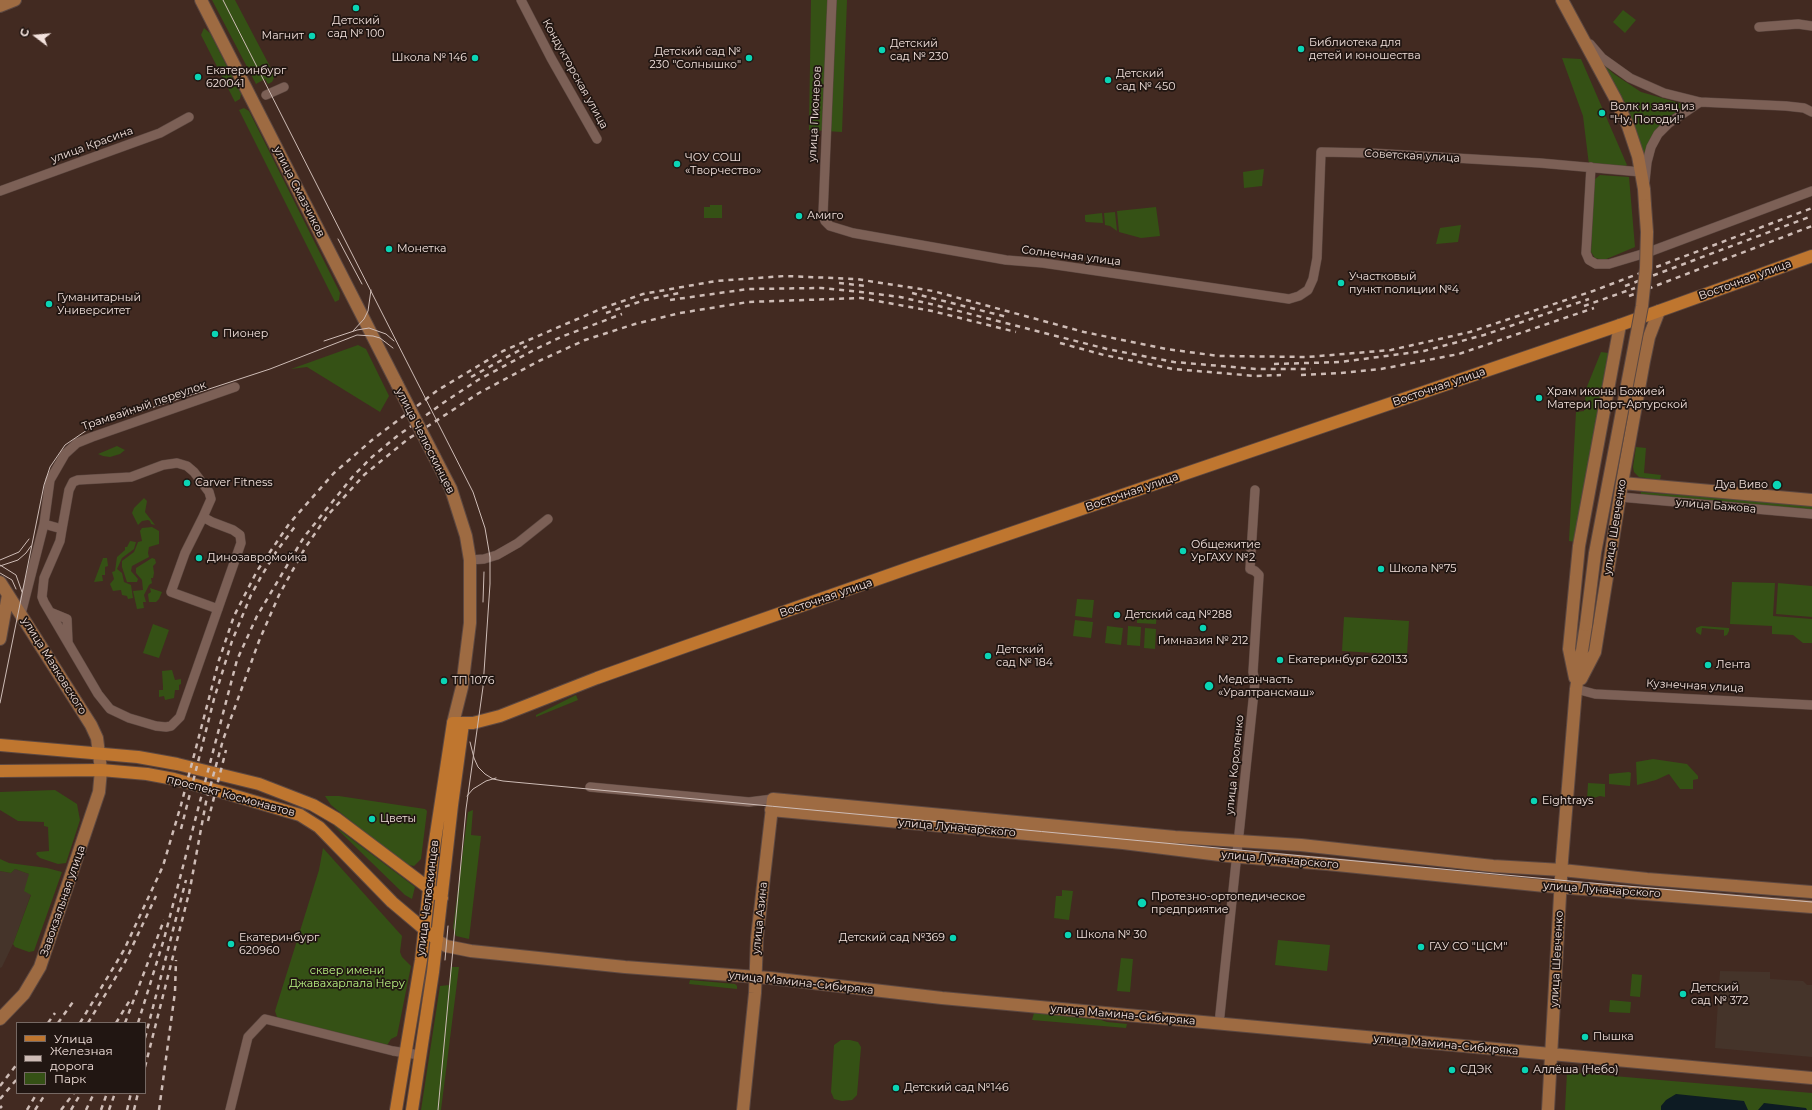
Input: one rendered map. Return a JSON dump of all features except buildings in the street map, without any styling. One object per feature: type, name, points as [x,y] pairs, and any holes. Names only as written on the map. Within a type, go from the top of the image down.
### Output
[{"type":"main road","points":[[0,6],[15,0]]},
{"type":"main road","name":"улица Смазчиков","points":[[201,0],[397,384]]},
{"type":"main road","points":[[1562,0],[1582,34],[1628,126],[1638,156],[1644,189]]},
{"type":"main road","name":"улица Шевченко","points":[[1548,1110],[1562,870],[1576,689],[1595,553],[1642,306],[1646,268],[1647,232],[1644,189]]},
{"type":"main road","name":"Восточная улица","points":[[458,723],[478,722],[500,716],[603,676],[912,567],[1620,325],[1812,256]]},
{"type":"main road","name":"улица Шевченко","points":[[1576,689],[1595,652],[1622,484],[1644,362],[1649,337],[1659,310]]},
{"type":"main road","name":"улица Шевченко","points":[[1576,689],[1569,649],[1579,546],[1620,325]]},
{"type":"main road","points":[[1613,360],[1619,350],[1631,349],[1640,354],[1644,362]]},
{"type":"main road","name":"улица Челюскинцев","points":[[397,384],[451,489],[466,536],[470,560],[470,623],[458,723],[442,898],[412,1110]]},
{"type":"main road","name":"улица Бажова","points":[[1622,484],[1812,500]]},
{"type":"main road","name":"улица Маяковского","points":[[0,582],[92,725],[97,738],[101,770]]},
{"type":"main road","points":[[0,639],[8,594]]},
{"type":"main road","name":"улица Челюскинцев","points":[[396,1110],[421,960],[429,888],[458,723]]},
{"type":"main road","name":"проспект Космонавтов","points":[[0,745],[100,753],[177,764],[259,784],[294,796],[337,819],[442,898]]},
{"type":"main road","name":"проспект Космонавтов","points":[[0,771],[101,770],[147,774],[174,779],[271,805],[305,817],[328,835],[392,902],[437,940]]},
{"type":"main road","name":"Завокзальная улица","points":[[0,1019],[24,994],[40,967],[99,792],[101,770]]},
{"type":"main road","name":"улица Луначарского","points":[[772,804],[1175,837],[1301,845],[1493,866],[1562,870],[1647,879],[1812,892]]},
{"type":"main road","name":"улица Луначарского","points":[[772,804],[1124,843],[1174,851],[1561,887],[1812,907]]},
{"type":"main road","name":"улица Азина","points":[[743,1110],[757,944],[772,804]]},
{"type":"main road","name":"улица Мамина-Сибиряка","points":[[437,940],[446,946],[471,951],[625,967],[755,977],[942,998],[1812,1078]]},
{"type":"street","name":"Кондукторская улица","points":[[521,0],[551,58],[597,139]]},
{"type":"street","name":"улица Пионеров","points":[[830,226],[825,221],[823,214],[832,0]]},
{"type":"street","points":[[1759,27],[1798,24],[1812,26]]},
{"type":"street","points":[[1582,34],[1602,58],[1630,78],[1664,93],[1700,102],[1786,106],[1804,108],[1812,112]]},
{"type":"street","points":[[266,95],[284,87]]},
{"type":"street","points":[[1644,189],[1647,162],[1651,147],[1658,134],[1669,123],[1700,102]]},
{"type":"street","name":"улица Красина","points":[[0,191],[160,133],[189,117]]},
{"type":"street","name":"Советская улица","points":[[1308,290],[1313,279],[1317,258],[1322,152],[1370,153],[1591,167],[1641,172]]},
{"type":"street","points":[[1591,167],[1586,253],[1593,262],[1601,264],[1610,264],[1648,252],[1812,191]]},
{"type":"street","name":"Солнечная улица","points":[[830,226],[853,233],[1006,260],[1043,263],[1289,299],[1299,296],[1308,290]]},
{"type":"street","name":"Трамвайный переулок","points":[[21,614],[44,524],[49,487],[53,474],[65,454],[74,446],[92,437],[234,387]]},
{"type":"street","points":[[203,517],[233,530],[240,535],[241,543],[180,718],[171,726],[156,726],[129,718],[110,709],[98,694],[42,597],[42,588],[47,567],[60,541],[69,490],[73,482],[78,480],[131,477],[168,464],[176,463],[187,466],[194,472],[211,499],[185,553],[171,592],[218,608]]},
{"type":"street","name":"улица Короленко","points":[[1219,1024],[1238,856],[1255,682],[1253,672],[1259,575],[1250,569],[1256,490]]},
{"type":"street","name":"улица Бажова","points":[[1620,498],[1812,514]]},
{"type":"street","points":[[470,560],[484,559],[497,555],[518,543],[548,519]]},
{"type":"street","points":[[44,524],[62,529]]},
{"type":"street","name":"Кузнечная улица","points":[[1576,689],[1595,694],[1812,705]]},
{"type":"street","name":"улица Луначарского","points":[[590,787],[772,804]]},
{"type":"street","points":[[230,1110],[248,1037],[265,1019],[405,1053],[420,1055]]},
{"type":"shaded area","points":[[15,869],[29,874],[31,894],[13,944],[2,967],[0,968],[0,871],[11,873]]},
{"type":"shaded area","points":[[1720,971],[1770,972],[1770,979],[1803,981],[1807,985],[1812,985],[1812,1057],[1715,1048]]},
{"type":"green space","points":[[212,0],[235,0],[275,76],[272,82],[268,84],[265,79],[256,84]]},
{"type":"green space","points":[[811,0],[847,0],[842,132],[809,130]]},
{"type":"green space","points":[[1623,10],[1636,20],[1625,33],[1613,22]]},
{"type":"green space","points":[[204,28],[210,33],[241,94],[240,99],[235,102],[201,35]]},
{"type":"green space","points":[[1562,58],[1581,59],[1627,165],[1623,168],[1589,165],[1583,116]]},
{"type":"green space","points":[[1603,64],[1614,74],[1641,92],[1683,104],[1684,108],[1670,116],[1658,129],[1645,157],[1628,108]]},
{"type":"green space","points":[[244,108],[249,111],[340,293],[339,300],[335,302],[239,110]]},
{"type":"green space","points":[[1264,169],[1262,186],[1244,188],[1243,172]]},
{"type":"green space","points":[[1600,175],[1629,177],[1635,247],[1604,260],[1595,258],[1591,252],[1594,180]]},
{"type":"green space","points":[[710,205],[722,205],[722,218],[704,218],[704,207],[710,207]]},
{"type":"green space","points":[[1156,207],[1160,236],[1141,238],[1119,232],[1117,211]]},
{"type":"green space","points":[[1115,212],[1117,231],[1110,226],[1105,225],[1104,213]]},
{"type":"green space","points":[[1102,213],[1103,223],[1086,222],[1085,220],[1085,215]]},
{"type":"green space","points":[[1461,225],[1458,242],[1436,244],[1440,228]]},
{"type":"green space","points":[[358,345],[366,349],[389,396],[380,412],[307,367],[291,369]]},
{"type":"green space","points":[[1601,352],[1608,353],[1589,473],[1576,542],[1569,541],[1576,412],[1584,411],[1586,389]]},
{"type":"green space","points":[[117,446],[125,450],[120,454],[110,457],[98,454]]},
{"type":"green space","points":[[1636,447],[1646,448],[1644,473],[1661,475],[1660,480],[1639,477],[1634,472],[1633,467]]},
{"type":"green space","points":[[1641,492],[1812,505],[1812,510],[1640,497]]},
{"type":"green space","points":[[144,498],[147,501],[145,512],[155,525],[151,524],[148,520],[142,521],[138,525],[132,513],[134,508]]},
{"type":"green space","points":[[152,527],[159,531],[159,544],[149,547],[149,557],[132,566],[131,571],[138,579],[137,582],[127,582],[122,567],[122,561],[134,552],[138,542],[142,541],[140,531],[142,528]]},
{"type":"green space","points":[[130,541],[136,542],[134,549],[122,558],[117,569],[122,573],[124,582],[131,585],[133,598],[128,599],[127,596],[122,595],[121,590],[113,591],[110,584],[114,579],[112,572],[115,571],[117,557],[125,550],[125,547],[127,547]]},
{"type":"green space","points":[[103,558],[107,558],[108,566],[105,567],[105,575],[102,575],[103,581],[94,582]]},
{"type":"green space","points":[[152,558],[155,559],[156,563],[153,566],[154,573],[153,578],[151,578],[152,583],[149,585],[144,595],[146,602],[143,602],[144,608],[137,609],[133,591],[143,590],[142,580],[136,573],[136,568]]},
{"type":"green space","points":[[1732,582],[1775,583],[1773,616],[1812,619],[1812,643],[1803,643],[1793,635],[1772,634],[1772,626],[1730,624]]},
{"type":"green space","points":[[1778,583],[1812,586],[1812,617],[1776,614]]},
{"type":"green space","points":[[150,588],[162,592],[156,602],[149,602],[148,594],[151,592]]},
{"type":"green space","points":[[1077,599],[1094,600],[1092,618],[1075,616]]},
{"type":"green space","points":[[1137,610],[1157,611],[1156,624],[1137,623]]},
{"type":"green space","points":[[1344,617],[1409,621],[1407,655],[1342,651]]},
{"type":"green space","points":[[1075,620],[1093,622],[1091,638],[1073,636]]},
{"type":"green space","points":[[153,624],[169,630],[159,658],[143,653]]},
{"type":"green space","points":[[1107,626],[1123,628],[1121,645],[1105,643]]},
{"type":"green space","points":[[1128,626],[1141,627],[1140,646],[1127,645]]},
{"type":"green space","points":[[1701,626],[1729,628],[1729,631],[1727,635],[1724,636],[1724,630],[1702,628],[1701,635],[1696,632],[1696,628]]},
{"type":"green space","points":[[1145,628],[1156,629],[1155,649],[1144,648]]},
{"type":"green space","points":[[172,670],[175,680],[181,679],[181,684],[179,685],[179,690],[175,690],[174,698],[165,700],[164,696],[159,697],[159,690],[163,690],[162,671]]},
{"type":"green space","points":[[576,695],[578,700],[536,717],[536,715]]},
{"type":"green space","points":[[1653,759],[1687,764],[1698,776],[1698,779],[1693,780],[1693,789],[1680,789],[1669,774],[1656,780],[1637,785],[1636,762]]},
{"type":"green space","points":[[1631,773],[1630,786],[1609,784],[1609,774]]},
{"type":"green space","points":[[1588,783],[1605,784],[1605,797],[1600,796],[1587,800]]},
{"type":"green space","points":[[55,790],[77,804],[80,820],[66,863],[58,864],[40,858],[36,854],[37,852],[49,851],[48,827],[44,826],[44,822],[18,821],[0,810],[0,792]]},
{"type":"green space","points":[[325,796],[339,796],[425,809],[427,811],[421,859],[414,866],[404,864],[331,805]]},
{"type":"green space","points":[[473,810],[471,835],[481,836],[469,939],[456,936],[453,928],[468,812]]},
{"type":"green space","points":[[333,825],[415,887],[412,899],[405,895]]},
{"type":"green space","name":"сквер имени Джавахарлала Неру","points":[[323,848],[402,936],[400,952],[402,957],[411,966],[397,1036],[391,1039],[386,1047],[373,1044],[370,1041],[278,1020],[275,1011],[319,870]]},
{"type":"green space","points":[[0,859],[9,863],[47,868],[62,872],[34,951],[29,952],[15,947],[13,944],[31,895],[24,891],[29,874],[15,869],[11,873],[0,871]]},
{"type":"green space","points":[[1062,890],[1073,891],[1069,920],[1054,918],[1056,896],[1062,896]]},
{"type":"green space","points":[[1278,940],[1330,945],[1327,971],[1275,965]]},
{"type":"green space","points":[[1121,958],[1133,959],[1130,992],[1117,991]]},
{"type":"green space","points":[[451,967],[459,967],[441,1110],[421,1110],[440,986],[449,985]]},
{"type":"green space","points":[[1632,974],[1642,975],[1640,997],[1630,996]]},
{"type":"green space","points":[[690,980],[735,984],[737,989],[689,984]]},
{"type":"green space","points":[[1610,1000],[1631,1002],[1630,1013],[1609,1012]]},
{"type":"green space","points":[[1034,1013],[1127,1024],[1126,1028],[1032,1020]]},
{"type":"green space","points":[[841,1040],[858,1042],[861,1047],[857,1095],[852,1100],[842,1101],[834,1099],[831,1092],[834,1045]]},
{"type":"green space","points":[[1567,1072],[1812,1093],[1812,1110],[1565,1110]]},
{"type":"water","points":[[1676,1094],[1744,1101],[1748,1110],[1661,1110],[1661,1106],[1666,1100]]},
{"type":"water","points":[[1764,1103],[1806,1108],[1807,1110],[1758,1110]]},
{"type":"tram line","points":[[223,0],[473,492],[485,528],[490,557],[490,584],[483,687],[466,809],[438,1110]]},
{"type":"tram line","points":[[338,239],[362,284]]},
{"type":"tram line","points":[[353,331],[364,319],[368,311],[371,290]]},
{"type":"tram line","points":[[324,341],[357,330],[369,328],[386,334],[394,341]]},
{"type":"tram line","points":[[0,703],[44,485],[50,467],[65,445],[90,428],[270,369],[357,335],[380,338],[393,348]]},
{"type":"tram line","points":[[0,560],[19,552],[29,539]]},
{"type":"tram line","points":[[0,566],[18,560],[31,546]]},
{"type":"tram line","points":[[0,565],[16,575],[22,592]]},
{"type":"tram line","points":[[483,602],[484,572]]},
{"type":"tram line","points":[[0,573],[12,580],[16,589]]},
{"type":"tram line","points":[[470,742],[478,767],[493,779],[503,781],[1580,882],[1812,902]]},
{"type":"tram line","points":[[467,796],[473,789],[486,781],[496,778]]},
{"type":"tram line","points":[[445,960],[448,926]]},
{"type":"railway","points":[[81,1022],[124,950],[163,866],[181,805],[219,660],[234,616],[257,571],[289,524],[334,473],[372,440],[438,390],[503,351],[603,308],[643,294],[716,281],[785,276],[856,279],[933,291],[1084,332],[1166,349],[1219,356],[1308,357],[1391,350],[1470,332],[1593,291],[1812,208]]},
{"type":"railway","points":[[1625,286],[1812,216]]},
{"type":"railway","points":[[1629,296],[1812,226]]},
{"type":"railway","points":[[839,283],[866,286]]},
{"type":"railway","points":[[670,300],[748,289],[821,288],[861,292],[900,297],[1107,349],[1174,362],[1256,369],[1311,369]]},
{"type":"railway","points":[[1584,306],[1635,288]]},
{"type":"railway","points":[[606,313],[645,300],[679,293]]},
{"type":"railway","points":[[912,293],[1007,317]]},
{"type":"railway","points":[[189,894],[206,802],[223,740],[259,641],[279,595],[305,548],[327,516],[364,475],[408,439],[479,393],[539,361],[585,340],[635,324],[680,313],[748,302],[861,298],[932,311],[1016,332]]},
{"type":"railway","points":[[1274,364],[1340,362],[1424,351],[1484,335],[1589,299]]},
{"type":"railway","points":[[1301,375],[1381,369],[1459,354],[1594,308]]},
{"type":"railway","points":[[138,1022],[164,939],[237,660],[257,616],[304,537],[354,475],[372,457],[396,437],[443,403],[478,380],[534,350],[561,337],[622,314]]},
{"type":"railway","points":[[1060,343],[1104,355],[1173,369],[1256,376],[1281,375]]},
{"type":"railway","points":[[471,377],[527,346]]},
{"type":"railway","points":[[181,829],[214,699],[232,641],[251,595],[262,575],[276,552],[296,525]]},
{"type":"railway","points":[[208,821],[226,750]]},
{"type":"railway","points":[[146,1034],[186,880]]},
{"type":"railway","points":[[146,1063],[190,889]]},
{"type":"railway","points":[[89,1022],[125,962],[156,896]]},
{"type":"railway","points":[[125,1022],[164,920]]},
{"type":"railway","points":[[159,1110],[175,992],[176,960]]},
{"type":"railway","points":[[59,1022],[75,999]]},
{"type":"railway","points":[[117,1022],[130,1000]]},
{"type":"railway","points":[[49,1022],[55,1013]]},
{"type":"railway","points":[[0,1086],[16,1065]]},
{"type":"railway","points":[[0,1099],[16,1080]]},
{"type":"railway","points":[[27,1110],[36,1094]]},
{"type":"railway","points":[[35,1110],[45,1094]]},
{"type":"railway","points":[[61,1110],[73,1094]]},
{"type":"railway","points":[[71,1110],[80,1094]]},
{"type":"railway","points":[[86,1110],[94,1094]]},
{"type":"railway","points":[[101,1110],[107,1094]]},
{"type":"railway","points":[[109,1110],[115,1094]]},
{"type":"railway","points":[[127,1110],[131,1094]]},
{"type":"railway","points":[[134,1110],[138,1094]]},
{"type":"place","name":"Детский сад № 100","points":[[356,8]]},
{"type":"place","name":"Магнит","points":[[312,36]]},
{"type":"place","name":"Библиотека для детей и юношества","points":[[1301,49]]},
{"type":"place","name":"Детский сад № 230","points":[[882,50]]},
{"type":"place","name":"Школа № 146","points":[[475,58]]},
{"type":"place","name":"Детский сад № 230 \"Солнышко\"","points":[[749,58]]},
{"type":"place","name":"Екатеринбург 620041","points":[[198,77]]},
{"type":"place","name":"Детский сад № 450","points":[[1108,80]]},
{"type":"place","name":"Волк и заяц из \"Ну, Погоди!\"","points":[[1602,113]]},
{"type":"place","name":"ЧОУ СОШ «Творчество»","points":[[677,164]]},
{"type":"place","name":"Амиго","points":[[799,216]]},
{"type":"place","name":"Монетка","points":[[389,249]]},
{"type":"place","name":"Участковый пункт полиции №4","points":[[1341,283]]},
{"type":"place","name":"Гуманитарный Университет","points":[[49,304]]},
{"type":"place","name":"Пионер","points":[[215,334]]},
{"type":"place","name":"Храм иконы Божией Матери Порт-Артурской","points":[[1539,398]]},
{"type":"place","name":"Carver Fitness","points":[[187,483]]},
{"type":"place","name":"Дуа Виво","points":[[1777,485]]},
{"type":"place","name":"Общежитие УрГАХУ №2","points":[[1183,551]]},
{"type":"place","name":"Динозавромойка","points":[[199,558]]},
{"type":"place","name":"Школа №75","points":[[1381,569]]},
{"type":"place","name":"Детский сад №288","points":[[1117,615]]},
{"type":"place","name":"Гимназия № 212","points":[[1203,628]]},
{"type":"place","name":"Детский сад № 184","points":[[988,656]]},
{"type":"place","name":"Екатеринбург 620133","points":[[1280,660]]},
{"type":"place","name":"Лента","points":[[1708,665]]},
{"type":"place","name":"ТП 1076","points":[[444,681]]},
{"type":"place","name":"Медсанчасть «Уралтрансмаш»","points":[[1209,686]]},
{"type":"place","name":"Eightrays","points":[[1534,801]]},
{"type":"place","name":"Цветы","points":[[372,819]]},
{"type":"place","name":"Протезно-ортопедическое предприятие","points":[[1142,903]]},
{"type":"place","name":"Школа № 30","points":[[1068,935]]},
{"type":"place","name":"Детский сад №369","points":[[953,938]]},
{"type":"place","name":"Екатеринбург 620960","points":[[231,944]]},
{"type":"place","name":"ГАУ СО \"ЦСМ\"","points":[[1421,947]]},
{"type":"place","name":"Детский сад № 372","points":[[1683,994]]},
{"type":"place","name":"Пышка","points":[[1585,1037]]},
{"type":"place","name":"СДЭК","points":[[1452,1070]]},
{"type":"place","name":"Аллёша (Небо)","points":[[1525,1070]]},
{"type":"place","name":"Детский сад №146","points":[[896,1088]]}]
